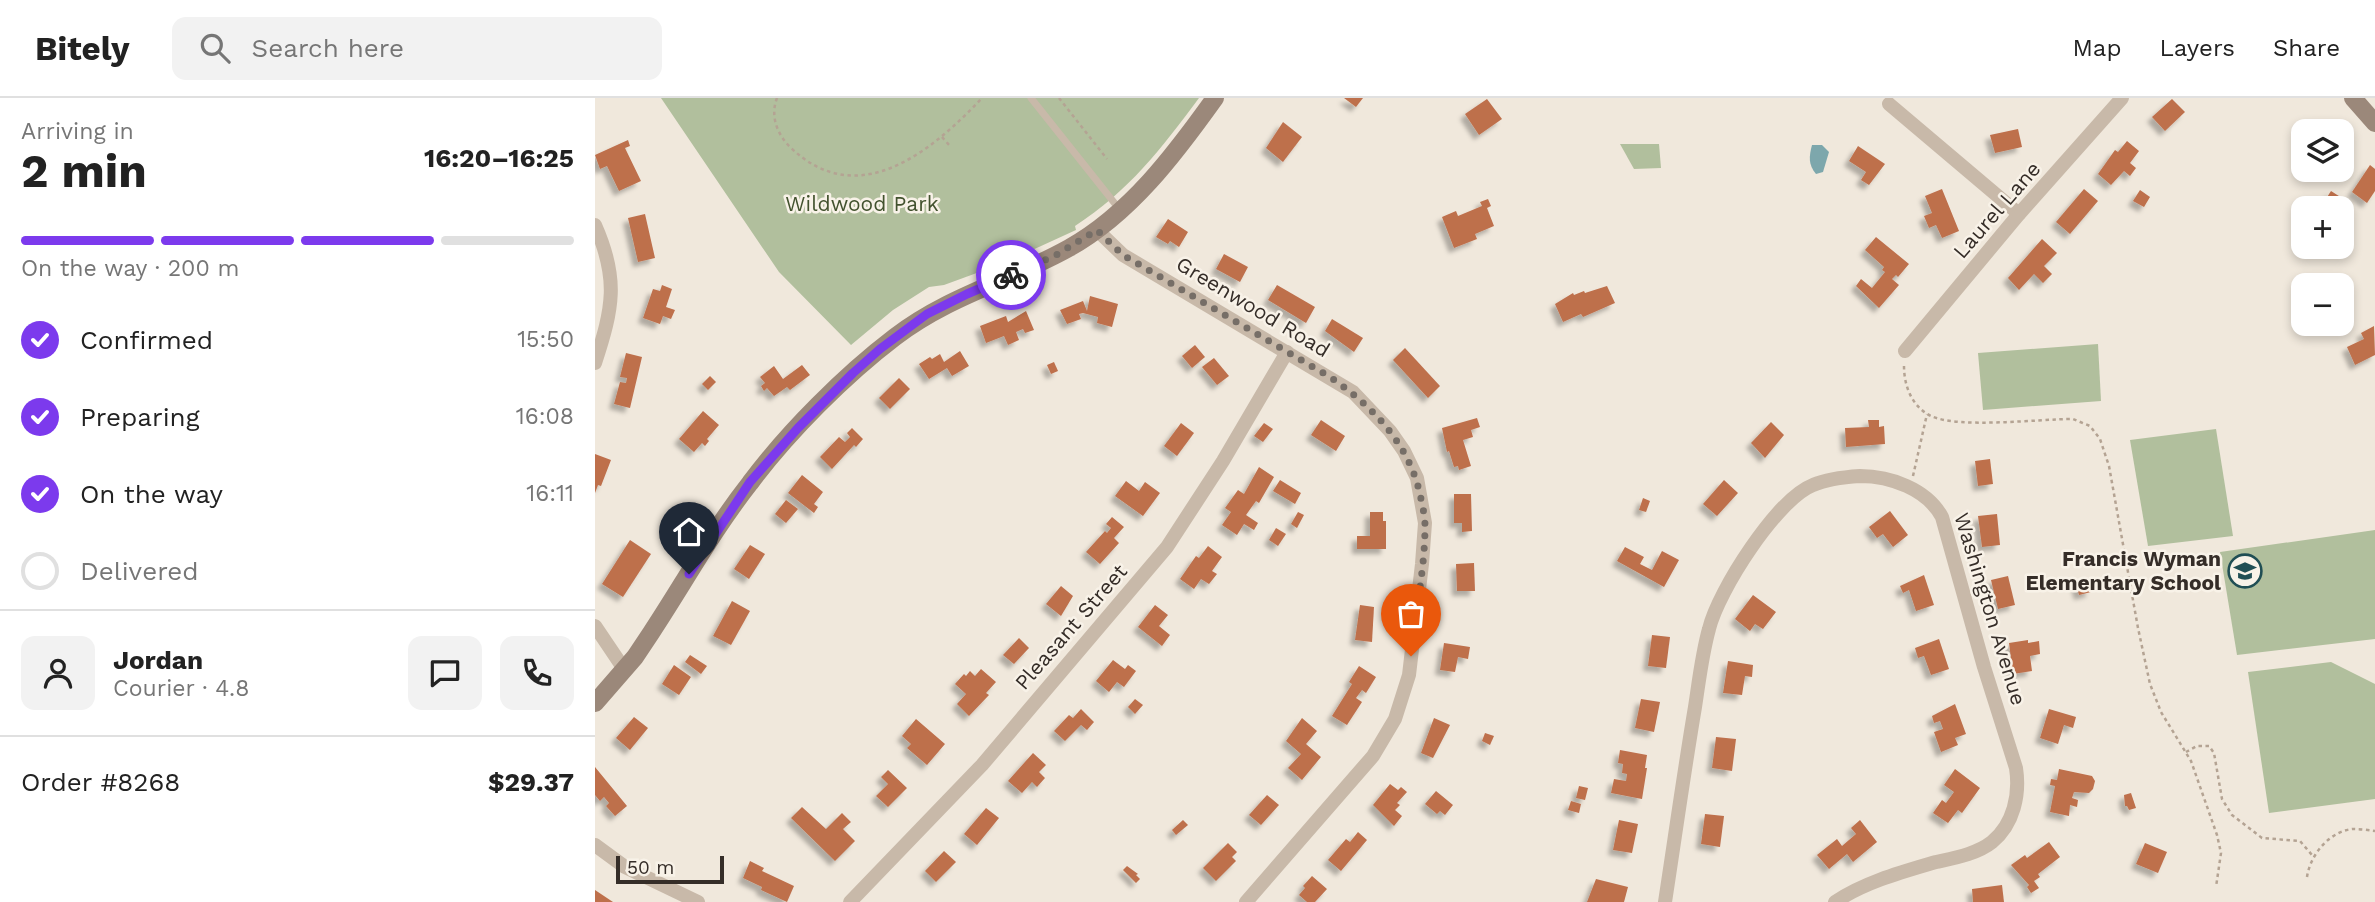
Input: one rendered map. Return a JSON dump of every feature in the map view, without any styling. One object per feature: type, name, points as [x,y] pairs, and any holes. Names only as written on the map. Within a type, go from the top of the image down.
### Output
[{"type":"main road","points":[[595,703],[651,633],[750,482],[798,428],[865,362],[927,314],[1056,255],[1097,230],[1173,155],[1215,98]]},
{"type":"main road","points":[[2353,98],[2375,123]]},
{"type":"street","name":"Laurel Lane","points":[[1905,351],[2019,214],[2123,98]]},
{"type":"street","points":[[1889,104],[2019,214]]},
{"type":"street","points":[[595,225],[608,262],[613,296],[595,363]]},
{"type":"street","name":"Greenwood Road","points":[[1097,230],[1123,255],[1353,392],[1390,431],[1404,450],[1417,478],[1425,523],[1409,675],[1395,719],[1373,756],[1246,902]]},
{"type":"street","name":"Pleasant Street","points":[[850,902],[982,765],[1167,547],[1223,461],[1287,352]]},
{"type":"street","name":"Washington Avenue","points":[[1665,902],[1675,824],[1708,629],[1723,594],[1770,522],[1790,500],[1812,485],[1839,478],[1862,476],[1884,479],[1910,488],[1925,496],[1937,508],[1948,533],[2019,785],[2012,814],[1992,842],[1967,854],[1898,873],[1835,902]]},
{"type":"street","points":[[595,626],[624,669]]},
{"type":"street","points":[[595,845],[625,867],[698,902]]},
{"type":"lane","points":[[1031,98],[1120,210]]},
{"type":"path","points":[[777,98],[774,117],[778,130],[787,142],[812,163],[837,174],[859,176],[897,167],[942,137],[982,98]]},
{"type":"path","points":[[1060,98],[1107,159]]},
{"type":"path","points":[[942,137],[950,146]]},
{"type":"path","points":[[1905,351],[1904,379],[1909,393],[1927,414],[1960,422],[2073,419],[2090,426],[2101,439],[2109,466],[2150,684],[2161,712],[2186,752],[2209,808],[2219,844],[2221,853],[2216,887]]},
{"type":"path","points":[[1910,488],[1927,414]]},
{"type":"path","points":[[2186,752],[2197,746],[2209,746],[2214,753],[2222,799],[2232,816],[2262,838],[2301,841],[2312,855]]},
{"type":"path","points":[[2307,877],[2312,855],[2341,832],[2353,829],[2375,831]]},
{"type":"green space","name":"Wildwood Park","points":[[661,98],[1199,98],[1143,168],[1112,198],[1075,226],[1076,230],[1004,263],[944,285],[929,287],[893,310],[851,345],[779,272]]},
{"type":"green space","points":[[1620,144],[1659,144],[1661,168],[1634,169]]},
{"type":"green space","points":[[2098,344],[2101,401],[1983,410],[1978,353]]},
{"type":"green space","points":[[2216,429],[2233,536],[2148,546],[2130,440]]},
{"type":"green space","points":[[2375,530],[2375,639],[2237,655],[2220,552]]},
{"type":"green space","points":[[2331,662],[2375,684],[2375,799],[2269,813],[2248,672]]},
{"type":"water","points":[[1812,145],[1822,145],[1829,152],[1823,172],[1816,174],[1810,160]]},
{"type":"building","points":[[1344,98],[1363,98],[1356,107]]},
{"type":"building","points":[[1487,99],[1502,119],[1479,135],[1465,114]]},
{"type":"building","points":[[2172,99],[2185,112],[2165,131],[2152,117]]},
{"type":"building","points":[[1283,122],[1302,137],[1283,162],[1266,148]]},
{"type":"building","points":[[2018,129],[2022,147],[1995,153],[1990,135]]},
{"type":"building","points":[[628,140],[630,146],[625,148],[641,181],[619,191],[607,166],[600,169],[595,155]]},
{"type":"building","points":[[2127,141],[2139,151],[2130,163],[2136,168],[2130,176],[2124,171],[2111,185],[2098,174],[2115,150],[2118,152]]},
{"type":"building","points":[[1858,146],[1885,164],[1869,185],[1861,180],[1866,172],[1849,161]]},
{"type":"building","points":[[2370,165],[2375,169],[2375,191],[2367,203],[2352,192]]},
{"type":"building","points":[[1942,189],[1959,231],[1942,238],[1936,225],[1929,228],[1924,216],[1932,213],[1925,196]]},
{"type":"building","points":[[2084,189],[2098,201],[2070,234],[2056,222]]},
{"type":"building","points":[[2140,190],[2150,197],[2144,207],[2133,201]]},
{"type":"building","points":[[1488,199],[1491,206],[1487,208],[1494,226],[1475,234],[1477,239],[1454,248],[1442,217],[1456,211],[1458,216],[1482,206],[1480,202]]},
{"type":"building","points":[[645,214],[655,258],[638,262],[628,218]]},
{"type":"building","points":[[1168,219],[1188,232],[1179,247],[1156,237]]},
{"type":"building","points":[[1876,237],[1909,264],[1898,277],[1896,275],[1892,279],[1899,285],[1879,308],[1856,286],[1861,279],[1872,288],[1885,272],[1882,270],[1884,267],[1865,250]]},
{"type":"building","points":[[2042,239],[2057,253],[2044,266],[2052,274],[2043,283],[2034,274],[2019,290],[2008,278]]},
{"type":"building","points":[[1224,254],[1248,267],[1240,282],[1216,269]]},
{"type":"building","points":[[662,285],[672,289],[666,307],[675,310],[671,319],[663,316],[660,324],[643,318],[653,289],[660,291]]},
{"type":"building","points":[[1277,285],[1315,307],[1306,323],[1268,300]]},
{"type":"building","points":[[1607,286],[1615,303],[1583,317],[1581,314],[1563,322],[1555,304],[1573,293],[1585,293]]},
{"type":"building","points":[[1090,296],[1118,304],[1112,327],[1097,323],[1098,317],[1083,313],[1079,314],[1081,319],[1067,324],[1060,310],[1083,301],[1087,311]]},
{"type":"building","points":[[1026,311],[1034,330],[1025,333],[1023,329],[1016,332],[1019,340],[1008,345],[1004,336],[986,343],[980,326],[1006,316],[1008,322]]},
{"type":"building","points":[[1332,319],[1363,338],[1354,352],[1325,331]]},
{"type":"building","points":[[2374,326],[2375,355],[2355,365],[2347,347],[2364,339],[2361,333]]},
{"type":"building","points":[[1195,345],[1205,357],[1192,368],[1182,356]]},
{"type":"building","points":[[1405,348],[1440,386],[1428,398],[1393,360]]},
{"type":"building","points":[[960,351],[969,366],[952,376],[947,368],[929,379],[919,364],[940,354],[944,362]]},
{"type":"building","points":[[626,353],[642,357],[630,408],[614,404],[620,382],[626,383],[627,378],[620,377]]},
{"type":"building","points":[[1214,358],[1229,376],[1217,385],[1202,367]]},
{"type":"building","points":[[1054,362],[1058,371],[1051,374],[1047,365]]},
{"type":"building","points":[[802,365],[810,375],[790,390],[787,387],[774,396],[767,388],[764,391],[761,386],[765,383],[760,377],[774,366],[783,379]]},
{"type":"building","points":[[710,376],[716,382],[708,390],[702,384]]},
{"type":"building","points":[[899,378],[910,389],[890,409],[879,398]]},
{"type":"building","points":[[703,411],[719,425],[707,439],[709,441],[705,446],[702,443],[694,452],[679,439]]},
{"type":"building","points":[[1477,418],[1480,427],[1471,430],[1473,437],[1463,440],[1471,466],[1459,470],[1458,466],[1454,467],[1449,451],[1447,452],[1442,428]]},
{"type":"building","points":[[1321,420],[1345,436],[1336,451],[1311,435]]},
{"type":"building","points":[[1868,420],[1879,420],[1879,427],[1884,426],[1885,444],[1846,447],[1845,428],[1869,427]]},
{"type":"building","points":[[1771,422],[1784,435],[1765,458],[1751,443]]},
{"type":"building","points":[[1181,423],[1194,433],[1177,456],[1164,446]]},
{"type":"building","points":[[1264,423],[1273,429],[1263,442],[1254,436]]},
{"type":"building","points":[[852,428],[863,439],[832,469],[820,457],[839,437],[845,442],[850,437],[847,433]]},
{"type":"building","points":[[595,454],[611,460],[601,486],[598,485],[595,493]]},
{"type":"building","points":[[1990,459],[1993,484],[1978,486],[1975,461]]},
{"type":"building","points":[[1259,467],[1274,477],[1259,503],[1256,501],[1246,515],[1258,523],[1254,530],[1244,524],[1237,535],[1222,525],[1231,512],[1225,508],[1238,490],[1244,494]]},
{"type":"building","points":[[802,475],[823,492],[814,504],[818,507],[814,513],[788,493]]},
{"type":"building","points":[[1280,480],[1301,493],[1295,504],[1273,491]]},
{"type":"building","points":[[1724,480],[1738,493],[1717,516],[1703,504]]},
{"type":"building","points":[[1126,481],[1139,491],[1145,482],[1160,493],[1143,516],[1115,496]]},
{"type":"building","points":[[1454,494],[1471,494],[1472,531],[1462,532],[1462,523],[1454,523]]},
{"type":"building","points":[[1643,498],[1650,501],[1646,512],[1639,510]]},
{"type":"building","points":[[786,500],[798,509],[786,523],[775,514]]},
{"type":"building","points":[[1890,511],[1908,535],[1893,547],[1883,534],[1877,538],[1869,527]]},
{"type":"building","points":[[1298,512],[1304,515],[1297,528],[1291,524]]},
{"type":"building","points":[[1370,512],[1383,512],[1383,521],[1386,521],[1386,549],[1357,549],[1357,536],[1370,536]]},
{"type":"building","points":[[1997,514],[2000,545],[1982,547],[1978,516]]},
{"type":"building","points":[[1112,517],[1124,527],[1114,538],[1119,543],[1100,564],[1086,552],[1111,528],[1106,524]]},
{"type":"building","points":[[1276,528],[1286,534],[1278,546],[1269,540]]},
{"type":"building","points":[[630,540],[651,554],[623,597],[602,584]]},
{"type":"building","points":[[750,545],[765,554],[749,579],[734,569]]},
{"type":"building","points":[[1208,546],[1222,557],[1212,571],[1217,574],[1209,584],[1201,579],[1194,589],[1180,579],[1196,556],[1199,558]]},
{"type":"building","points":[[1625,547],[1644,557],[1640,564],[1652,570],[1662,551],[1679,560],[1664,587],[1617,561]]},
{"type":"building","points":[[1474,563],[1475,591],[1457,591],[1456,564]]},
{"type":"building","points":[[1924,575],[1934,605],[1916,611],[1909,590],[1903,593],[1900,586]]},
{"type":"building","points":[[2008,576],[2015,605],[1998,609],[1991,580]]},
{"type":"building","points":[[2088,580],[2091,592],[2079,595],[2076,583]]},
{"type":"building","points":[[1061,586],[1073,596],[1061,616],[1046,604]]},
{"type":"building","points":[[1753,595],[1776,612],[1763,629],[1755,624],[1750,631],[1735,619]]},
{"type":"building","points":[[732,601],[750,611],[731,645],[713,636]]},
{"type":"building","points":[[1155,605],[1168,615],[1159,626],[1170,635],[1162,646],[1138,627]]},
{"type":"building","points":[[1360,605],[1374,607],[1372,642],[1355,640]]},
{"type":"building","points":[[1652,635],[1670,637],[1666,668],[1648,666]]},
{"type":"building","points":[[1019,638],[1029,648],[1014,664],[1003,655]]},
{"type":"building","points":[[1939,639],[1949,669],[1931,675],[1924,656],[1918,658],[1915,648]]},
{"type":"building","points":[[2028,640],[2028,643],[2039,641],[2040,654],[2030,656],[2032,671],[2013,674],[2009,643]]},
{"type":"building","points":[[1444,643],[1470,647],[1468,659],[1458,657],[1455,672],[1440,670]]},
{"type":"building","points":[[690,655],[707,666],[701,674],[685,662]]},
{"type":"building","points":[[1113,660],[1125,669],[1128,665],[1136,671],[1124,687],[1117,682],[1109,692],[1096,681]]},
{"type":"building","points":[[1728,661],[1753,665],[1752,677],[1745,676],[1742,695],[1723,693]]},
{"type":"building","points":[[674,665],[691,677],[679,695],[662,684]]},
{"type":"building","points":[[1359,666],[1376,677],[1366,693],[1362,690],[1356,698],[1362,702],[1347,725],[1332,716],[1352,684],[1349,682]]},
{"type":"building","points":[[981,669],[996,682],[986,693],[989,695],[969,716],[957,704],[966,694],[955,684],[964,674],[966,676],[970,671],[975,676]]},
{"type":"building","points":[[1135,699],[1143,705],[1135,714],[1128,707]]},
{"type":"building","points":[[1641,699],[1660,702],[1654,732],[1635,728]]},
{"type":"building","points":[[1955,704],[1966,734],[1955,738],[1958,745],[1941,752],[1934,732],[1943,729],[1940,721],[1934,723],[1932,716]]},
{"type":"building","points":[[1081,709],[1094,722],[1087,730],[1081,725],[1065,741],[1054,731],[1069,715],[1073,718]]},
{"type":"building","points":[[2049,709],[2076,717],[2073,728],[2064,725],[2058,744],[2040,738]]},
{"type":"building","points":[[634,717],[648,728],[630,750],[616,738]]},
{"type":"building","points":[[1302,718],[1317,731],[1306,744],[1321,757],[1302,780],[1288,768],[1301,754],[1286,741]]},
{"type":"building","points":[[1434,718],[1450,725],[1433,758],[1421,753]]},
{"type":"building","points":[[916,719],[945,744],[927,765],[907,748],[911,744],[902,736]]},
{"type":"building","points":[[1485,733],[1494,736],[1490,745],[1482,741]]},
{"type":"building","points":[[1716,737],[1736,739],[1732,771],[1712,768]]},
{"type":"building","points":[[1620,750],[1647,755],[1642,799],[1611,793],[1614,779],[1626,781],[1627,774],[1622,773],[1623,764],[1618,763]]},
{"type":"building","points":[[1033,753],[1046,765],[1039,772],[1045,778],[1037,787],[1032,782],[1022,793],[1008,781]]},
{"type":"building","points":[[595,767],[627,806],[615,816],[606,806],[609,803],[604,797],[600,801],[595,795]]},
{"type":"building","points":[[1955,769],[1980,788],[1962,813],[1958,810],[1948,823],[1933,813],[1942,800],[1946,803],[1954,792],[1944,785]]},
{"type":"building","points":[[2059,769],[2092,776],[2095,781],[2089,793],[2074,792],[2072,798],[2078,800],[2077,807],[2070,805],[2069,816],[2050,812],[2055,786],[2050,785],[2051,779],[2057,780]]},
{"type":"building","points":[[888,770],[907,788],[888,807],[876,796],[888,784],[881,777]]},
{"type":"building","points":[[1390,784],[1407,792],[1397,803],[1400,805],[1395,810],[1402,816],[1394,826],[1373,805]]},
{"type":"building","points":[[1579,786],[1588,788],[1585,800],[1576,798]]},
{"type":"building","points":[[1436,791],[1453,805],[1445,815],[1440,811],[1437,814],[1425,804]]},
{"type":"building","points":[[2131,793],[2136,808],[2129,810],[2125,806],[2124,795]]},
{"type":"building","points":[[1267,795],[1279,805],[1261,825],[1249,815]]},
{"type":"building","points":[[1571,801],[1581,804],[1579,813],[1568,810]]},
{"type":"building","points":[[802,807],[826,829],[842,813],[851,822],[843,829],[855,841],[835,861],[791,818]]},
{"type":"building","points":[[986,808],[999,818],[977,845],[964,834]]},
{"type":"building","points":[[1705,814],[1724,816],[1720,847],[1701,844]]},
{"type":"building","points":[[1183,820],[1188,825],[1176,835],[1172,830]]},
{"type":"building","points":[[1619,820],[1638,824],[1632,853],[1613,850]]},
{"type":"building","points":[[1860,820],[1877,842],[1853,862],[1847,854],[1829,869],[1817,855],[1837,839],[1842,846],[1856,834],[1851,828]]},
{"type":"building","points":[[1358,832],[1367,840],[1341,871],[1328,860],[1346,839],[1350,842]]},
{"type":"building","points":[[2049,842],[2060,857],[2038,874],[2040,877],[2034,881],[2039,888],[2031,893],[2027,887],[2029,885],[2011,865],[2025,855],[2027,858]]},
{"type":"building","points":[[1228,843],[1237,852],[1232,857],[1236,861],[1216,881],[1203,868]]},
{"type":"building","points":[[2145,843],[2167,852],[2158,873],[2136,864]]},
{"type":"building","points":[[944,851],[956,862],[936,882],[925,871]]},
{"type":"building","points":[[750,861],[764,868],[762,871],[794,886],[787,902],[743,878]]},
{"type":"building","points":[[1127,866],[1138,874],[1136,875],[1140,879],[1136,883],[1123,870]]},
{"type":"building","points":[[1312,876],[1327,889],[1315,902],[1307,902],[1299,895]]},
{"type":"building","points":[[1596,879],[1628,887],[1624,902],[1587,902]]},
{"type":"building","points":[[2002,885],[2004,902],[1973,902],[1972,889]]},
{"type":"building","points":[[595,890],[613,902],[595,902]]},
{"type":"way so far","points":[[1011,275],[1056,255],[1097,230],[1123,255],[1330,377],[1353,392],[1369,407],[1404,450],[1417,478],[1425,523],[1411,656]]},
{"type":"place","name":"Francis Wyman Elementary School","points":[[2245,571]]},
{"type":"route","points":[[689,574],[750,482],[778,449],[853,373],[927,314],[1011,275]]}]
